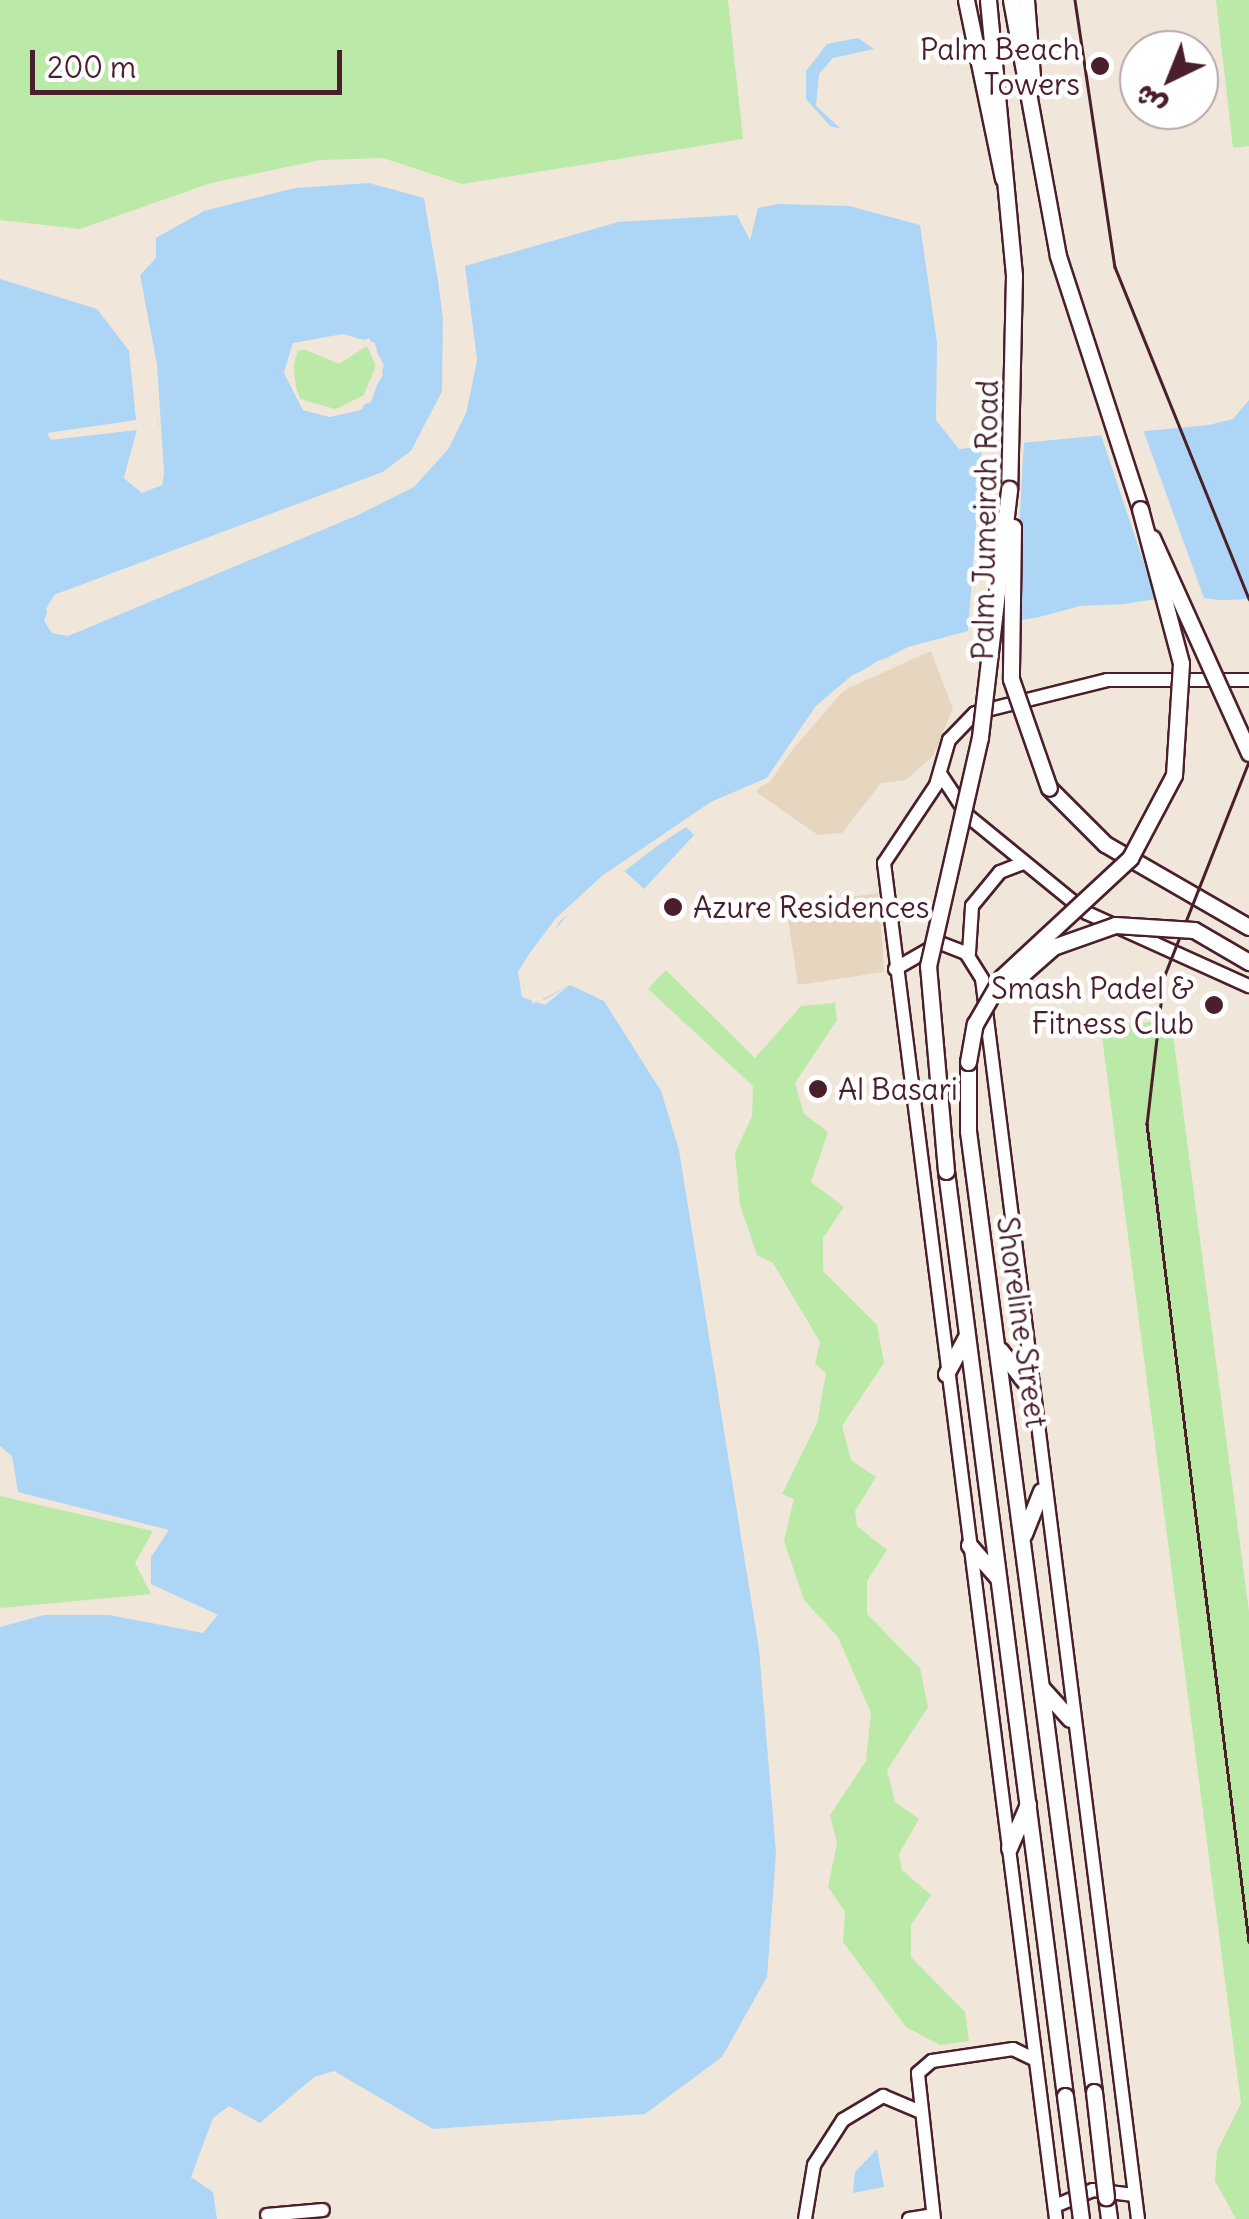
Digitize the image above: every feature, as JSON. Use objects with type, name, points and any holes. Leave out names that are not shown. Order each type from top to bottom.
[{"type":"main road","points":[[966,0],[1010,201]]},
{"type":"main road","name":"Palm Jumeirah Road","points":[[988,0],[1010,201],[1011,679],[1049,788],[1105,844],[1249,926]]},
{"type":"main road","points":[[1011,0],[1058,256],[1140,509],[1249,753]]},
{"type":"main road","points":[[1026,0],[1032,103]]},
{"type":"main road","name":"Shoreline Street","points":[[1009,489],[980,737],[928,966],[966,1338],[1080,2219]]},
{"type":"main road","name":"Shoreline Street","points":[[1109,2219],[974,1176],[968,1062],[975,1024],[1002,976],[1118,872],[1174,775],[1181,663],[1140,509]]},
{"type":"main road","points":[[968,1062],[1015,978],[1083,932],[1179,926],[1249,962]]},
{"type":"main road","points":[[946,1374],[966,1338]]},
{"type":"main road","points":[[998,1346],[1026,1383]]},
{"type":"main road","points":[[1023,1538],[1040,1491]]},
{"type":"main road","points":[[969,1544],[998,1578]]},
{"type":"main road","points":[[1041,1687],[1070,1719]]},
{"type":"main road","points":[[1009,1848],[1028,1804]]},
{"type":"street","points":[[1134,2195],[1093,2190],[1056,2212],[946,1374],[895,970],[885,858],[940,775],[956,729],[1005,702],[1130,677],[1249,680]]},
{"type":"street","points":[[940,775],[968,816],[1104,924],[1249,986]]},
{"type":"street","points":[[1024,863],[1000,872],[968,913],[972,960],[983,985],[1026,1383],[1135,2218]]},
{"type":"street","points":[[895,970],[940,944],[972,960]]},
{"type":"street","points":[[909,2219],[934,2217],[916,2078],[932,2061],[1013,2049],[1036,2060]]},
{"type":"street","points":[[805,2219],[814,2165],[843,2120],[883,2096],[918,2112]]},
{"type":"street","points":[[267,2216],[304,2215],[322,2210]]},
{"type":"shaded area","points":[[931,651],[953,709],[933,756],[906,780],[881,783],[842,833],[818,835],[756,792],[844,690]]},
{"type":"shaded area","points":[[879,893],[884,972],[798,985],[786,906]]},
{"type":"green space","points":[[0,0],[728,0],[743,139],[462,184],[383,158],[320,160],[211,183],[80,229],[0,220]]},
{"type":"green space","points":[[1216,0],[1249,0],[1249,146],[1233,148]]},
{"type":"green space","points":[[367,346],[376,366],[361,401],[335,409],[300,399],[291,373],[299,347],[339,364]]},
{"type":"green space","points":[[666,970],[755,1058],[801,1006],[835,1003],[837,1020],[795,1083],[804,1114],[828,1132],[811,1182],[844,1207],[823,1238],[823,1271],[877,1325],[884,1363],[842,1426],[851,1460],[876,1477],[855,1511],[857,1526],[887,1550],[867,1581],[867,1614],[920,1668],[928,1707],[887,1770],[895,1802],[919,1819],[899,1854],[902,1870],[931,1895],[911,1925],[911,1957],[965,2012],[969,2041],[940,2045],[906,2027],[843,1942],[845,1912],[828,1887],[837,1843],[830,1815],[866,1761],[871,1713],[838,1637],[804,1600],[784,1541],[794,1499],[782,1494],[817,1423],[826,1373],[815,1364],[820,1342],[773,1263],[757,1255],[740,1205],[735,1153],[752,1116],[753,1086],[648,989]]},
{"type":"green space","points":[[1171,1019],[1249,1612],[1249,2219],[1236,2219],[1215,2181],[1217,2151],[1241,2103],[1101,1029]]},
{"type":"green space","points":[[0,1496],[153,1531],[135,1563],[151,1594],[0,1608]]},
{"type":"water","points":[[858,38],[874,49],[833,58],[819,74],[816,106],[841,129],[830,126],[806,99],[806,71],[827,44]]},
{"type":"water","points":[[369,183],[424,198],[443,310],[442,392],[411,451],[383,472],[54,595],[46,609],[52,632],[80,631],[414,487],[466,413],[477,360],[465,266],[618,222],[737,215],[750,240],[758,208],[779,204],[849,206],[920,225],[937,342],[936,420],[959,449],[1209,425],[1233,419],[1249,400],[1249,599],[1080,606],[877,661],[816,706],[767,778],[711,802],[602,876],[518,972],[533,1004],[570,985],[604,1001],[661,1091],[679,1150],[759,1649],[776,1853],[767,1977],[722,2057],[645,2114],[433,2129],[334,2071],[314,2077],[260,2123],[229,2106],[213,2118],[191,2177],[213,2192],[217,2219],[0,2219],[0,1627],[44,1615],[109,1615],[203,1633],[218,1615],[151,1584],[151,1557],[169,1530],[18,1492],[12,1456],[0,1446],[0,279],[97,309],[130,352],[137,420],[48,437],[137,430],[124,478],[141,492],[162,485],[164,472],[140,275],[156,258],[156,238],[204,211],[295,188]],"holes":[[[343,334],[375,343],[383,375],[361,410],[330,417],[303,410],[284,373],[293,343]]]},
{"type":"water","points":[[686,827],[694,835],[644,889],[622,869]]},
{"type":"water","points":[[877,2149],[884,2187],[853,2193],[855,2172]]},
{"type":"pier","points":[[427,195],[452,350],[447,394],[415,454],[385,477],[57,599],[49,620],[68,631],[411,483],[462,411],[472,360],[464,261],[477,360],[466,413],[449,448],[414,487],[358,515],[68,636],[52,633],[44,621],[54,595],[383,472],[411,451],[442,392],[447,350]]},
{"type":"pier","points":[[151,246],[156,258],[140,275],[157,364],[164,472],[162,485],[142,493],[124,478],[137,430],[51,440],[47,433],[136,420],[128,341],[142,420],[128,426],[142,430],[129,476],[143,487],[157,482],[159,427],[135,275]]},
{"type":"pier","points":[[369,338],[384,365],[371,402],[330,417],[303,410],[284,373],[293,343],[318,347],[292,352],[297,397],[330,412],[372,391],[377,354],[360,342]]},
{"type":"pier","points":[[1142,427],[1204,598],[1249,604],[1081,611],[879,665],[820,709],[770,782],[688,822],[560,921],[523,985],[544,1000],[570,985],[545,1005],[522,997],[518,972],[529,954],[556,918],[602,876],[711,802],[767,778],[816,706],[851,676],[908,647],[968,631],[982,446],[1024,441],[1014,621],[1156,599],[1100,432]]},
{"type":"railway","points":[[1075,0],[1115,267],[1249,599]]},
{"type":"railway","points":[[1249,762],[1164,978],[1147,1124],[1249,1942]]},
{"type":"place","name":"Palm Beach Towers","points":[[1100,66]]},
{"type":"place","name":"Azure Residences","points":[[673,907]]},
{"type":"place","name":"Smash Padel & Fitness Club","points":[[1214,1005]]},
{"type":"place","name":"Al Basari","points":[[818,1089]]}]
